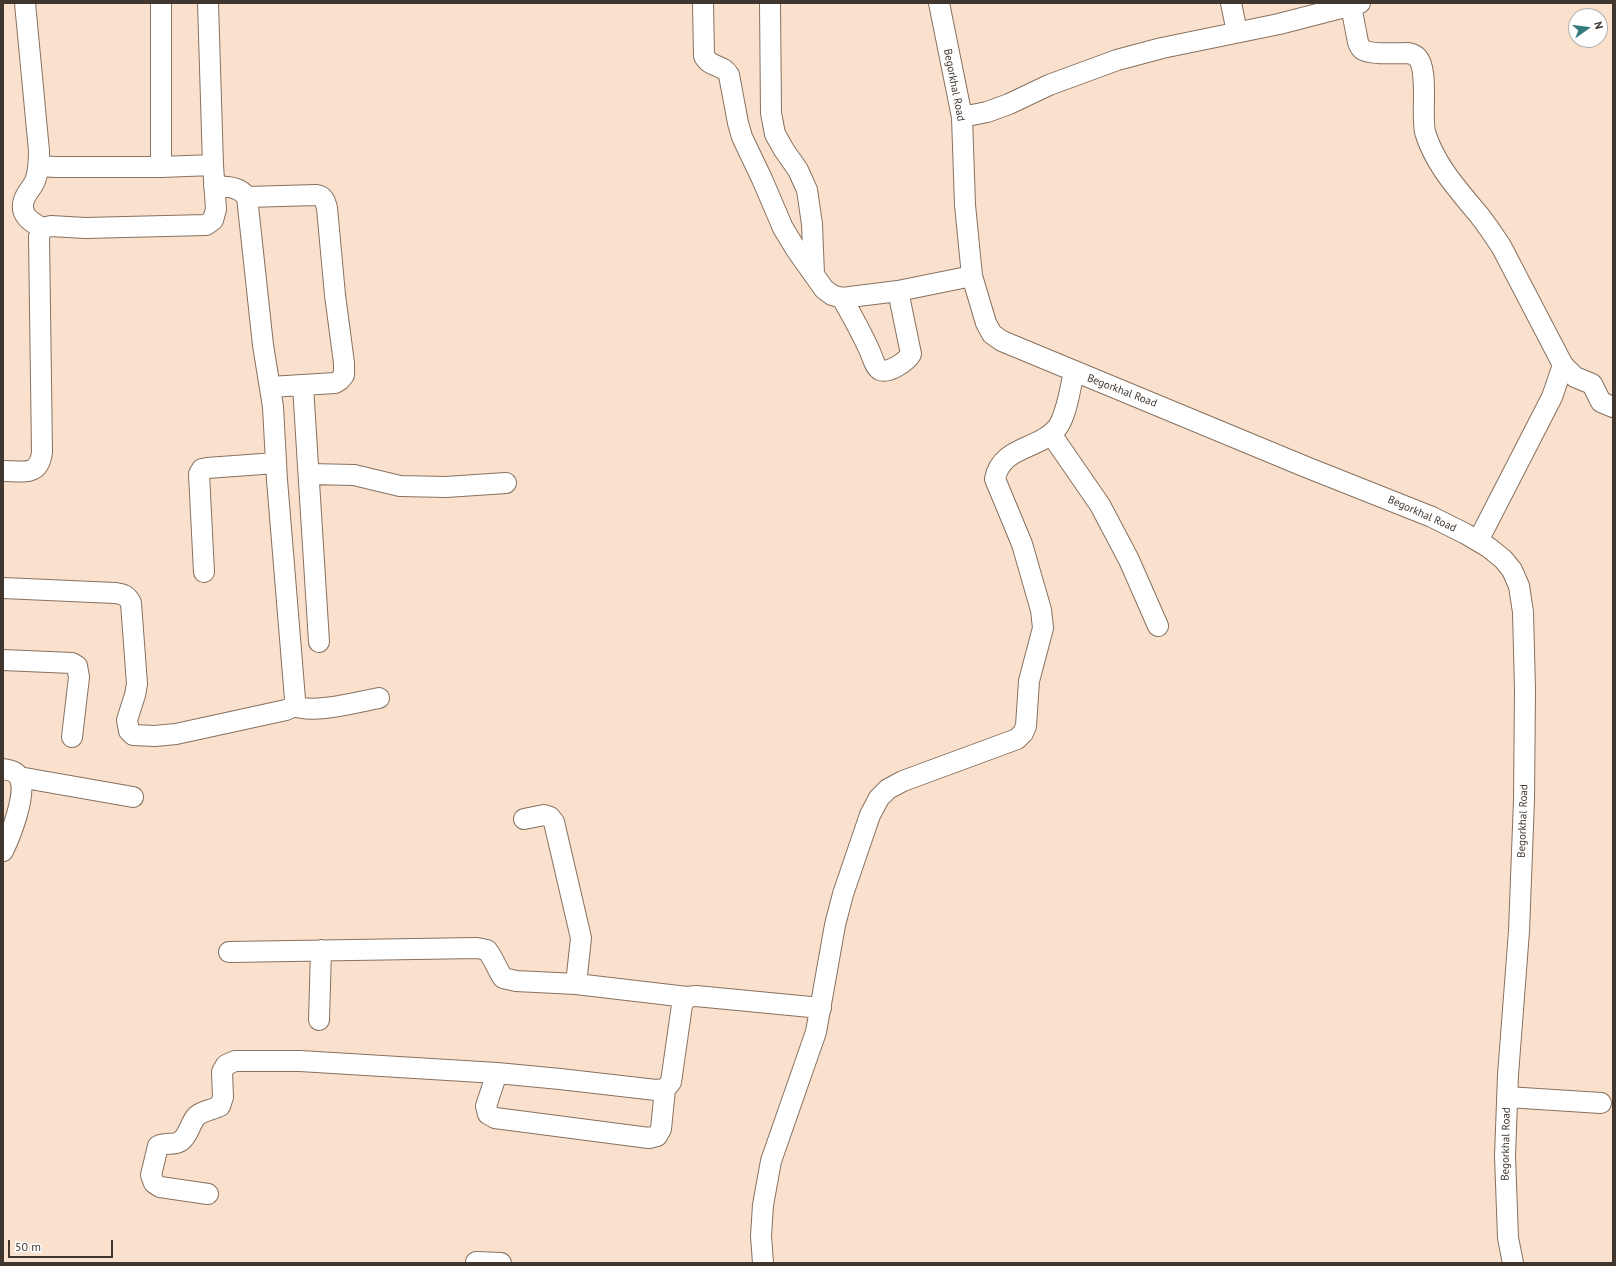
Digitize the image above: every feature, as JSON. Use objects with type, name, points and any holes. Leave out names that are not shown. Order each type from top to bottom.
[{"type":"street","points":[[25,3],[39,151],[39,166],[35,182],[24,200],[22,210],[28,219],[42,228],[51,226],[85,228],[206,225],[214,220],[216,209],[213,165],[208,3]]},
{"type":"street","points":[[161,3],[161,167]]},
{"type":"street","points":[[703,3],[704,56],[707,62],[726,70],[729,75],[742,137],[783,228],[796,250],[824,290],[832,295],[842,298],[898,291],[972,276]]},
{"type":"street","points":[[770,3],[771,113],[775,134],[798,170],[807,190],[812,224],[814,275]]},
{"type":"street","name":"Begorkhal Road","points":[[939,3],[962,116],[965,205],[972,276],[986,323],[992,334],[1002,341],[1074,372],[1432,517],[1478,541],[1503,559],[1512,570],[1519,586],[1523,612],[1525,690],[1524,800],[1519,931],[1507,1097],[1505,1156],[1506,1215],[1508,1238],[1513,1263]]},
{"type":"street","points":[[1231,3],[1237,32]]},
{"type":"street","points":[[962,116],[987,112],[1009,104],[1049,85],[1117,60],[1162,48],[1279,24],[1356,4],[1358,42],[1364,50],[1370,52],[1408,53],[1418,58],[1423,77],[1423,118],[1429,145],[1455,188],[1479,215],[1501,246],[1563,365],[1575,377],[1592,384],[1601,402],[1613,407]]},
{"type":"street","points":[[39,166],[161,167],[213,165]]},
{"type":"street","points":[[214,186],[237,188],[242,190],[247,196],[262,345],[273,407],[276,463],[295,699],[294,706]]},
{"type":"street","points":[[247,196],[316,195],[321,196],[325,200],[344,374],[340,380],[335,383],[270,387]]},
{"type":"street","points":[[3,471],[33,470],[40,463],[42,452],[38,251],[39,237],[42,228]]},
{"type":"street","points":[[842,298],[867,343],[876,365],[881,370],[888,371],[907,360],[912,354],[898,291]]},
{"type":"street","points":[[1478,541],[1552,397],[1563,365]]},
{"type":"street","points":[[763,1263],[761,1236],[763,1205],[771,1161],[816,1032],[835,925],[843,894],[870,815],[879,798],[888,789],[903,781],[1017,739],[1023,733],[1026,726],[1029,681],[1043,628],[1042,610],[1022,544],[995,479],[997,470],[1006,458],[1051,434],[1057,427],[1062,418],[1074,372]]},
{"type":"street","points":[[303,386],[319,642]]},
{"type":"street","points":[[1051,434],[1100,505],[1132,566],[1158,626]]},
{"type":"street","points":[[204,572],[199,474],[202,469],[276,463]]},
{"type":"street","points":[[309,474],[354,474],[400,486],[446,486],[506,483]]},
{"type":"street","points":[[3,588],[115,593],[125,595],[128,598],[131,603],[137,684],[127,720],[129,731],[133,734],[155,736],[176,734],[286,710],[294,706],[302,709],[320,708],[379,698]]},
{"type":"street","points":[[3,660],[72,663],[77,666],[79,676],[72,737]]},
{"type":"street","points":[[11,773],[133,797]]},
{"type":"street","points":[[3,851],[11,833],[22,794],[11,773]]},
{"type":"street","points":[[524,819],[544,814],[550,816],[554,822],[581,938],[576,984]]},
{"type":"street","points":[[229,952],[477,948],[487,950],[494,958],[497,969],[503,978],[516,981],[576,984],[687,997],[696,996],[821,1008]]},
{"type":"street","points":[[319,1020],[321,950]]},
{"type":"street","points":[[497,1074],[486,1106],[488,1114],[495,1118],[649,1138],[657,1136],[662,1129],[665,1089],[671,1082],[682,1005],[687,997]]},
{"type":"street","points":[[208,1194],[160,1187],[154,1183],[151,1175],[158,1146],[164,1143],[176,1143],[182,1140],[196,1117],[202,1112],[212,1110],[220,1106],[223,1097],[222,1072],[226,1065],[235,1061],[300,1061],[560,1078],[656,1090],[665,1089]]},
{"type":"street","points":[[1507,1097],[1601,1103]]},
{"type":"street","points":[[476,1262],[501,1263]]}]
